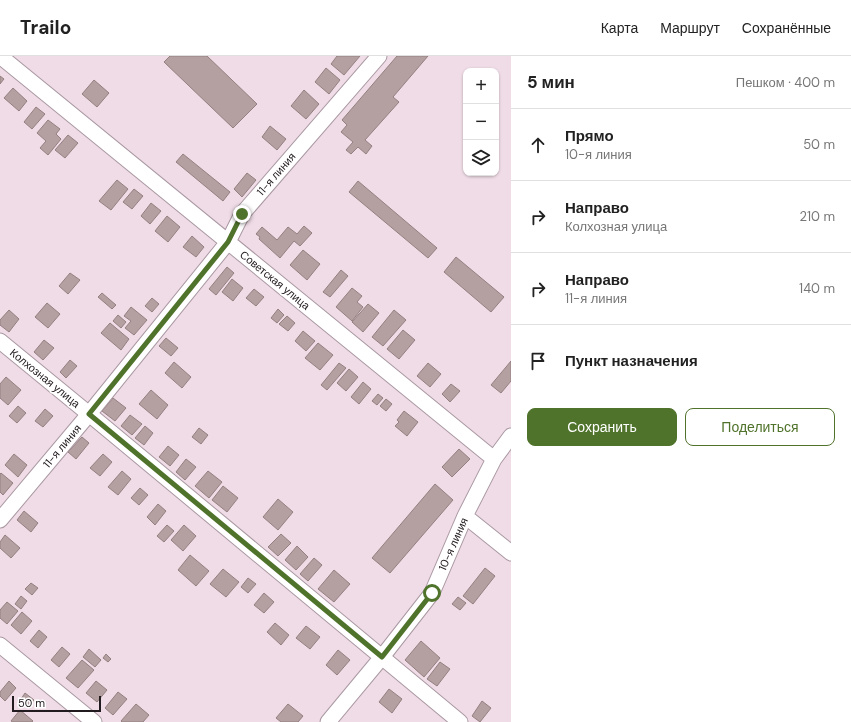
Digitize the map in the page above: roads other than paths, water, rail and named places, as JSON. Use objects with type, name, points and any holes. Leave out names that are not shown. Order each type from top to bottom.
[{"type":"street","name":"Советская улица","points":[[0,56],[494,458]]},
{"type":"street","name":"11-я линия","points":[[0,520],[89,414],[228,242],[242,214],[379,56]]},
{"type":"street","name":"Колхозная улица","points":[[0,341],[460,722]]},
{"type":"street","name":"10-я линия","points":[[328,722],[382,657],[432,593],[465,516],[494,458],[511,436]]},
{"type":"street","points":[[465,516],[511,553]]},
{"type":"street","points":[[0,645],[94,722]]}]
